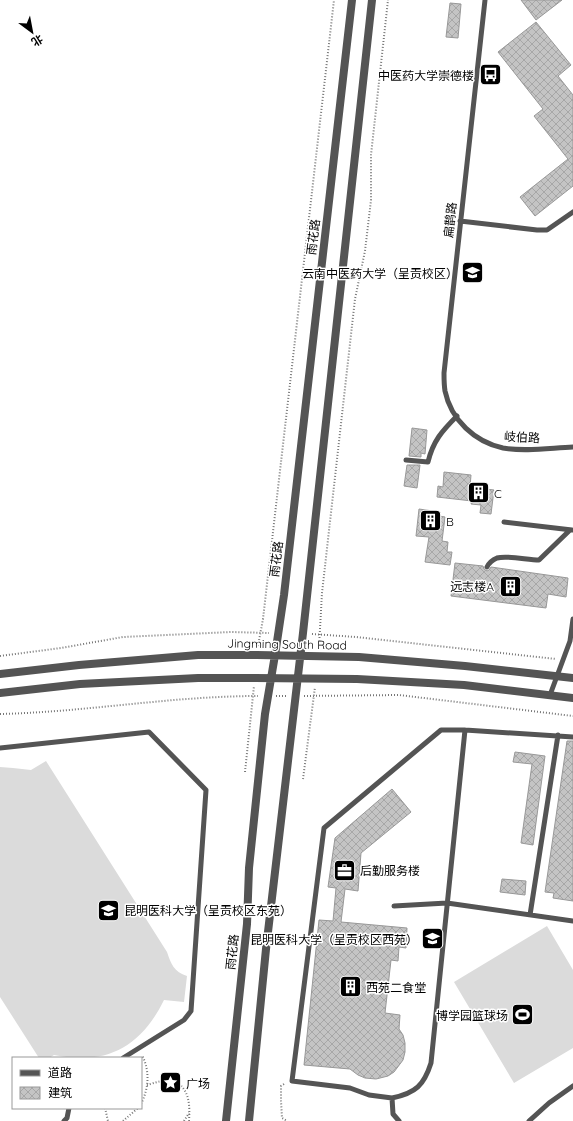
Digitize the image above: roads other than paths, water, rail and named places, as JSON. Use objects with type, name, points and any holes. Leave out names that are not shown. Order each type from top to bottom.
[{"type":"street","name":"雨花路","points":[[226,1121],[247,924],[249,868],[268,696],[284,595],[352,0]]},
{"type":"street","points":[[249,1121],[266,949],[296,696],[372,0]]},
{"type":"street","name":"Jingming South Road","points":[[0,674],[79,665],[198,655],[257,655],[367,658],[465,666],[573,678]]},
{"type":"street","points":[[0,693],[80,684],[198,678],[271,678],[357,679],[464,685],[573,698]]},
{"type":"lane","name":"扁鹊路","points":[[472,434],[452,410],[446,392],[444,373],[485,0]]},
{"type":"lane","points":[[460,221],[547,230],[573,212]]},
{"type":"lane","points":[[406,460],[428,462],[431,448],[441,433],[457,416]]},
{"type":"lane","name":"岐伯路","points":[[472,434],[488,444],[504,448],[521,449],[573,447]]},
{"type":"lane","points":[[504,522],[571,530]]},
{"type":"lane","points":[[487,567],[490,562],[496,558],[539,560],[571,530]]},
{"type":"lane","points":[[550,695],[570,641],[573,620]]},
{"type":"lane","points":[[465,730],[431,1063],[425,1079],[411,1092],[392,1098],[369,1095],[350,1088],[292,1081],[324,828],[441,730],[465,730],[573,737]]},
{"type":"lane","points":[[0,748],[149,732],[206,790],[191,1011],[184,1020],[125,1057]]},
{"type":"lane","points":[[530,915],[558,735]]},
{"type":"lane","points":[[394,906],[448,903],[573,921]]},
{"type":"lane","points":[[529,1121],[549,1102],[573,1086]]},
{"type":"lane","points":[[392,1098],[393,1114],[399,1121]]},
{"type":"lane","points":[[64,1121],[67,1118],[69,1109]]},
{"type":"place","name":"中医药大学崇德楼","points":[[490,75]]},
{"type":"place","name":"云南中医药大学（呈贡校区）","points":[[473,273]]},
{"type":"place","name":"C","points":[[479,493]]},
{"type":"place","name":"B","points":[[431,521]]},
{"type":"place","name":"远志楼A","points":[[510,586]]},
{"type":"place","name":"后勤服务楼","points":[[345,870]]},
{"type":"place","name":"昆明医科大学（呈贡校区东苑）","points":[[108,910]]},
{"type":"place","name":"昆明医科大学（呈贡校区西苑）","points":[[433,939]]},
{"type":"place","name":"西苑二食堂","points":[[350,987]]},
{"type":"place","name":"博学园篮球场","points":[[523,1015]]},
{"type":"place","name":"广场","points":[[171,1083]]}]
